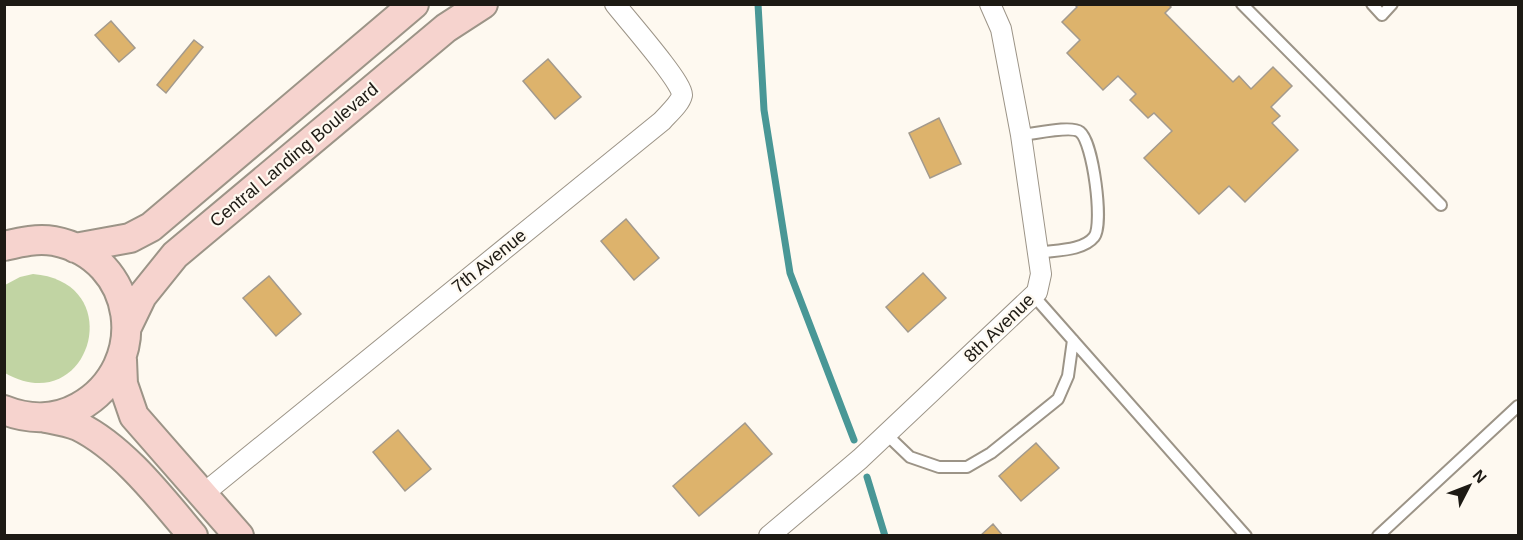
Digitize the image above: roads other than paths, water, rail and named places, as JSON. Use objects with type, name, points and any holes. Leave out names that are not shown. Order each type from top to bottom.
[{"type":"street","name":"Central Landing Boulevard","points":[[75,248],[130,238],[151,227],[414,4]]},
{"type":"street","name":"Central Landing Boulevard","points":[[127,327],[142,296],[175,255],[446,28],[483,4]]},
{"type":"street","name":"7th Avenue","points":[[203,494],[662,121],[682,98],[682,91],[671,73],[615,4]]},
{"type":"street","name":"8th Avenue","points":[[769,536],[886,434],[1033,295],[1041,283],[1021,135],[1001,29],[990,4]]},
{"type":"street","points":[[13,239],[54,241],[75,248],[92,258],[112,280],[125,308],[127,327],[122,360],[123,384],[134,416],[239,536]]},
{"type":"street","points":[[4,410],[19,416],[46,417],[70,412],[93,400],[110,382],[122,360]]},
{"type":"street","points":[[46,417],[77,426],[105,445],[148,484],[192,536]]},
{"type":"lane","points":[[1242,4],[1441,206]]},
{"type":"lane","points":[[1372,4],[1382,15],[1392,4]]},
{"type":"lane","points":[[1021,135],[1069,129],[1079,130],[1086,139],[1091,153],[1100,228],[1093,238],[1081,246],[1038,253]]},
{"type":"lane","points":[[1033,295],[1246,536]]},
{"type":"lane","points":[[886,434],[910,457],[939,467],[967,467],[991,453],[1058,399],[1068,376],[1073,340]]},
{"type":"lane","points":[[1378,536],[1518,406]]},
{"type":"waterway","points":[[758,4],[764,110],[790,273],[854,440]]},
{"type":"waterway","points":[[867,477],[885,536]]}]
